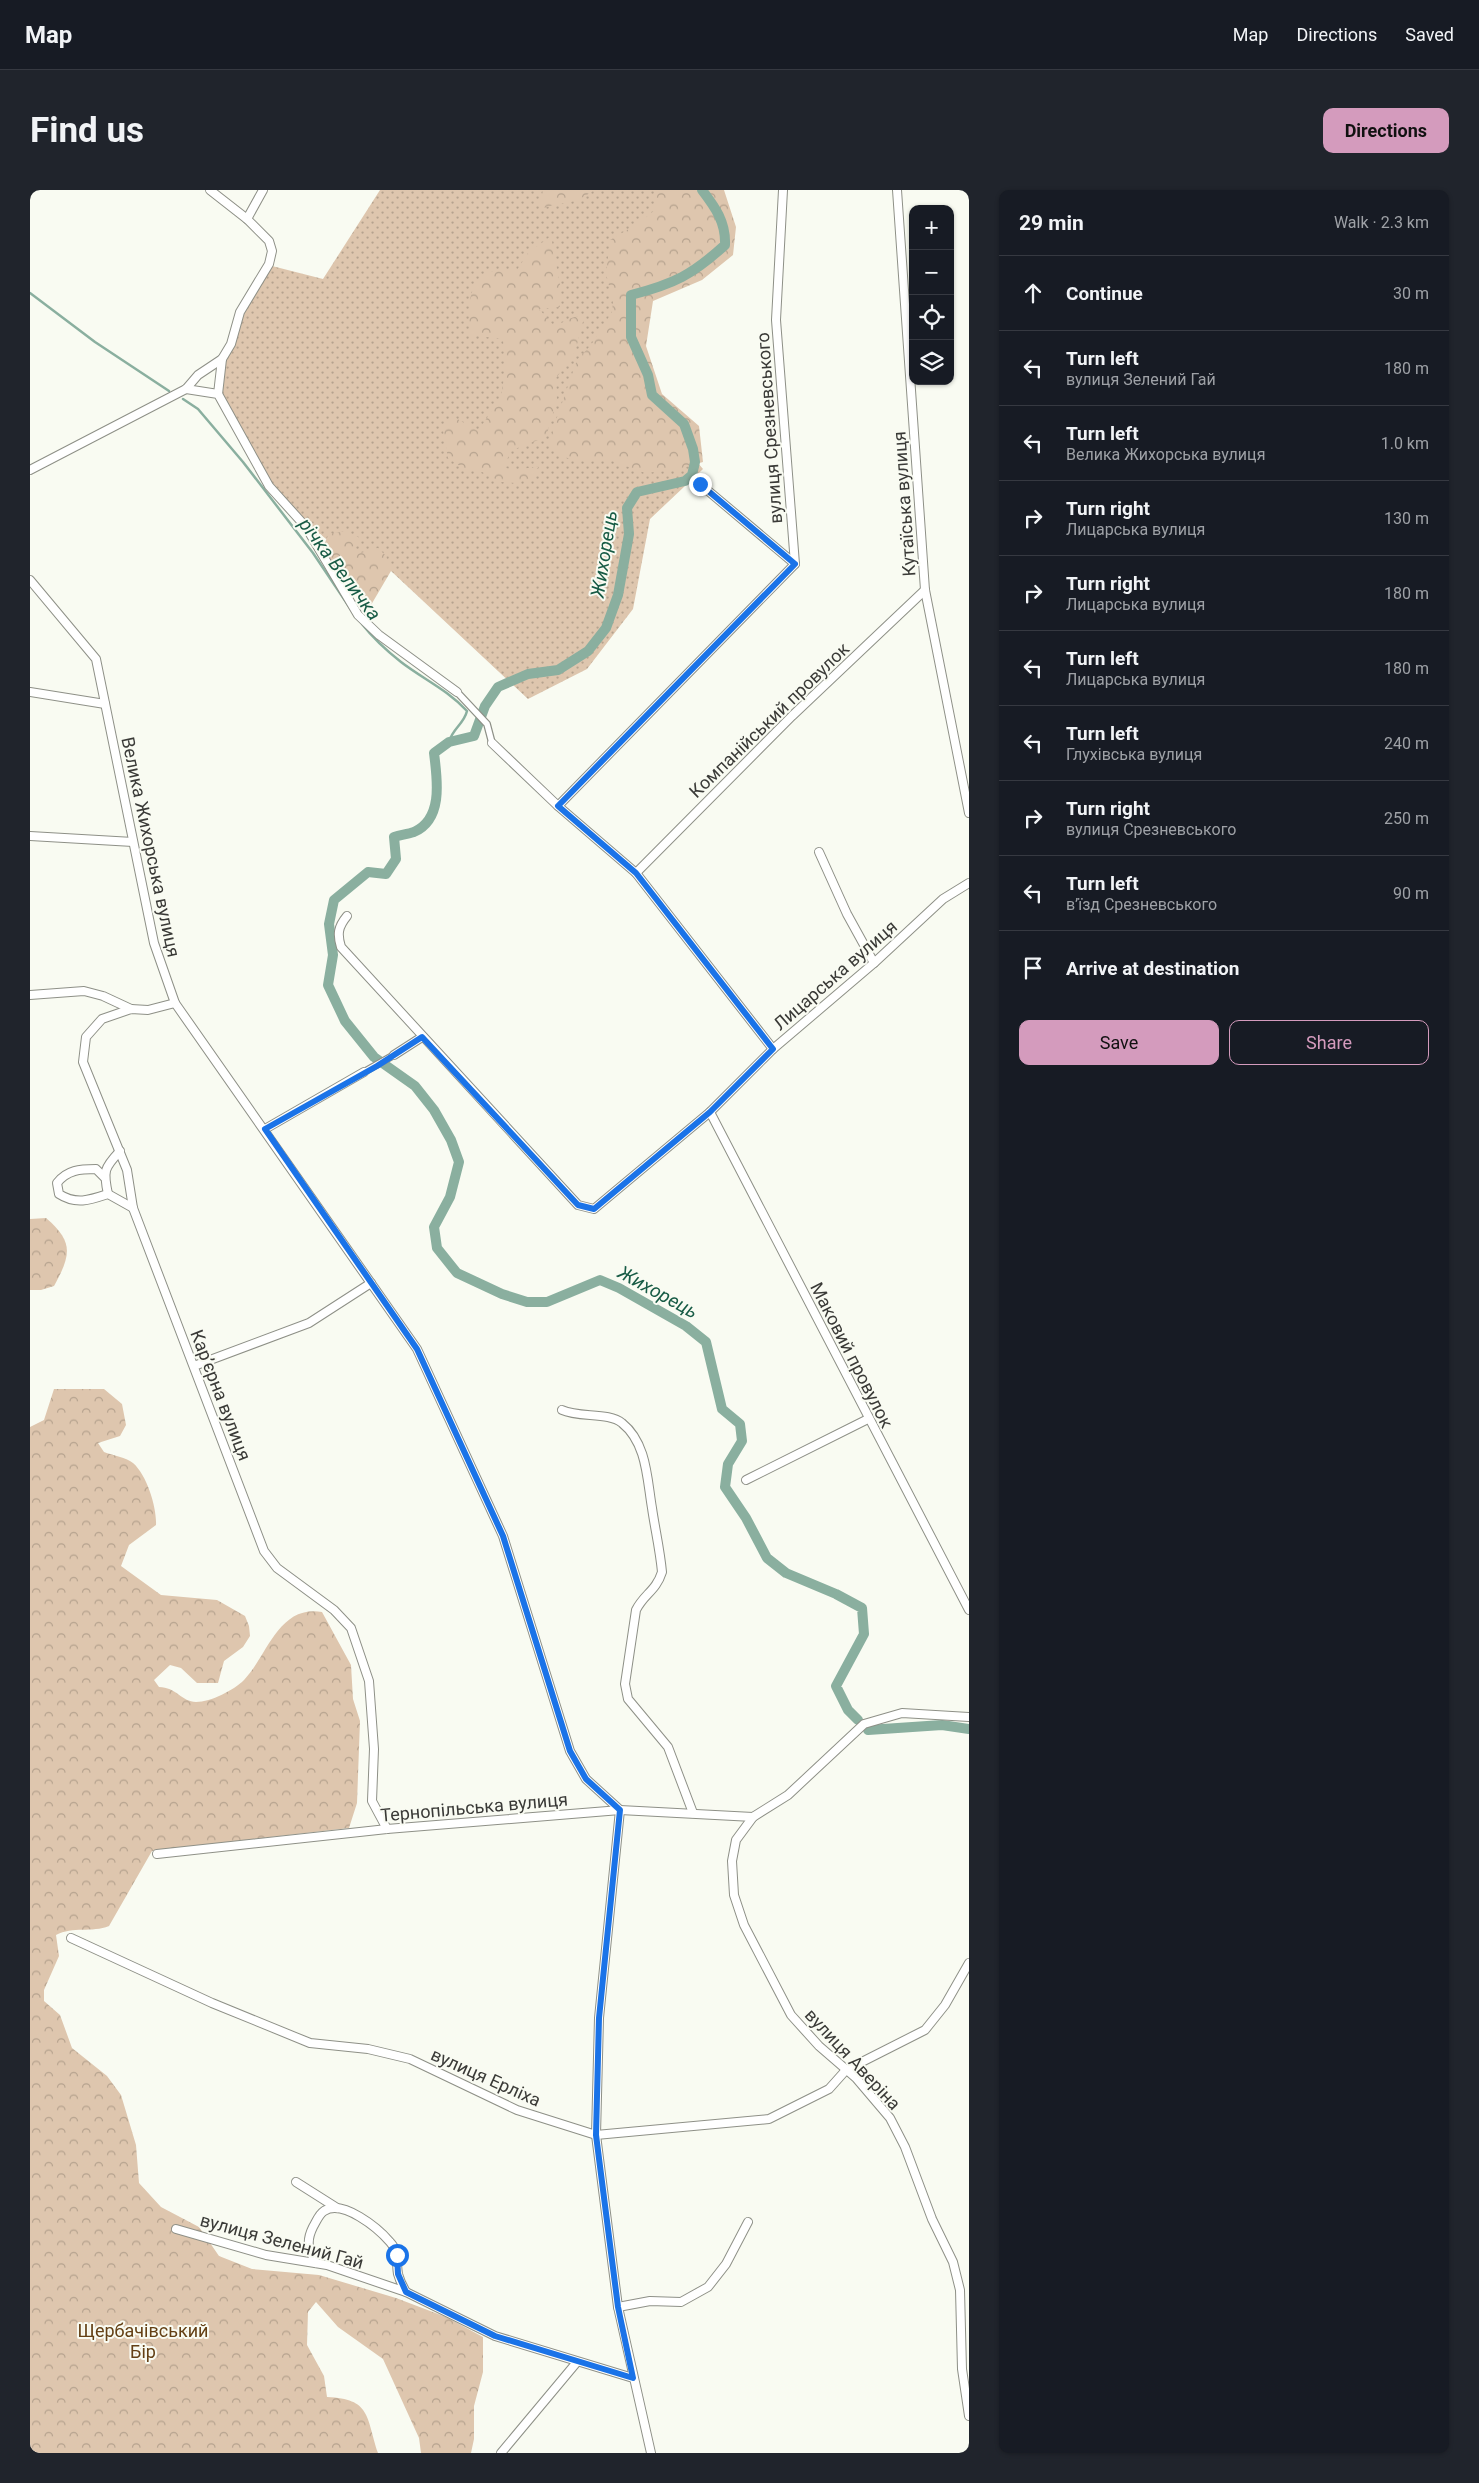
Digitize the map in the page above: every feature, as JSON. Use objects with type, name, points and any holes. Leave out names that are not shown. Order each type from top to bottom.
[{"type":"street","points":[[30,470],[186,390],[198,376],[222,359],[231,344],[240,312],[269,264],[272,251],[269,241],[247,219],[210,190]]},
{"type":"street","points":[[247,219],[262,190]]},
{"type":"street","name":"вулиця Срезневського","points":[[783,190],[776,320],[795,564]]},
{"type":"street","name":"Кутаїська вулиця","points":[[897,190],[925,590],[969,813]]},
{"type":"street","points":[[222,359],[218,394],[269,486],[306,527],[358,615],[378,635],[457,692],[487,724],[492,743],[558,806],[636,873],[773,1049]]},
{"type":"street","points":[[186,390],[218,394]]},
{"type":"street","points":[[558,806],[795,564],[700,484]]},
{"type":"street","name":"Велика Жихорська вулиця","points":[[30,580],[96,658],[154,943],[175,1003],[265,1129],[417,1349],[503,1536],[570,1751],[586,1779],[620,1810]]},
{"type":"street","name":"Компанійський провулок","points":[[636,873],[792,716],[925,590]]},
{"type":"street","points":[[30,692],[105,704]]},
{"type":"street","points":[[30,836],[134,842]]},
{"type":"street","points":[[819,852],[847,914],[874,963]]},
{"type":"street","name":"Лицарська вулиця","points":[[347,916],[341,923],[338,935],[341,947],[578,1205],[594,1209],[710,1112],[773,1049],[874,963],[943,899],[969,883]]},
{"type":"street","points":[[30,995],[84,991],[103,996],[131,1009]]},
{"type":"street","name":"Кар’єрна вулиця","points":[[175,1003],[148,1010],[131,1009],[102,1018],[86,1037],[84,1062],[127,1170],[133,1208],[264,1551],[277,1568],[334,1610],[351,1628],[369,1681],[374,1749],[372,1801],[387,1829]]},
{"type":"street","points":[[265,1129],[377,1066],[422,1037]]},
{"type":"street","name":"Маковий провулок","points":[[710,1112],[969,1610]]},
{"type":"street","points":[[108,1194],[104,1176],[106,1166],[120,1151]]},
{"type":"street","points":[[104,1176],[96,1169],[78,1169],[64,1175],[57,1183],[59,1194],[67,1199],[81,1202],[108,1194],[133,1208]]},
{"type":"street","points":[[194,1366],[309,1323],[371,1283]]},
{"type":"street","points":[[562,1410],[571,1414],[608,1418],[621,1422],[639,1446],[647,1470],[662,1572],[658,1584],[641,1599],[636,1610],[625,1684],[628,1699],[668,1747],[693,1812]]},
{"type":"street","points":[[746,1480],[868,1419]]},
{"type":"street","points":[[753,1817],[788,1795],[864,1724],[902,1713],[969,1717]]},
{"type":"street","points":[[620,1810],[599,2018],[596,2135],[618,2307],[651,2453]]},
{"type":"street","name":"Тернопільська вулиця","points":[[157,1854],[387,1829],[620,1810],[693,1812],[753,1817]]},
{"type":"street","name":"вулиця Аверіна","points":[[753,1817],[736,1840],[732,1861],[734,1895],[744,1925],[790,2014],[818,2046],[846,2070],[890,2118],[905,2147],[932,2219],[953,2262],[960,2290],[962,2369],[969,2416]]},
{"type":"street","name":"вулиця Ерліха","points":[[71,1938],[212,2003],[310,2043],[368,2049],[410,2060],[517,2110],[596,2135],[769,2119],[829,2089],[846,2070],[925,2030],[945,2005],[969,1963]]},
{"type":"street","points":[[296,2182],[336,2208],[356,2214],[392,2243],[397,2255],[398,2274],[406,2292]]},
{"type":"street","points":[[316,2263],[309,2250],[308,2237],[324,2211],[336,2208]]},
{"type":"street","points":[[618,2307],[650,2301],[681,2302],[708,2286],[726,2264],[748,2222]]},
{"type":"street","name":"вулиця Зелений Гай","points":[[176,2229],[266,2255],[327,2264],[406,2292],[495,2336],[633,2378]]},
{"type":"street","points":[[501,2453],[577,2362]]},
{"type":"green space","points":[[380,190],[665,190],[611,360],[703,469],[650,519],[633,609],[587,669],[528,699],[391,571],[342,552],[304,521],[269,486],[221,399],[222,359],[235,329],[272,266],[323,279]]},
{"type":"green space","points":[[543,190],[594,190],[579,199],[539,210]]},
{"type":"green space","points":[[654,190],[724,190],[736,227],[733,255],[702,280],[653,301],[646,346],[662,394],[699,426],[703,462],[675,470],[645,473],[607,459],[587,462],[558,456],[548,443],[577,360],[591,345],[612,312],[613,301],[606,274],[610,240],[639,223],[656,209]]},
{"type":"green space","points":[[551,236],[560,285],[560,307],[539,309],[555,327],[568,319],[585,314],[575,352],[556,378],[557,400],[546,437],[510,451],[505,467],[512,471],[539,466],[531,478],[516,483],[501,482],[482,472],[466,470],[448,458],[443,430],[454,417],[478,431],[501,397],[505,371],[503,339],[470,335],[469,306],[473,289],[477,282],[493,271],[517,270],[528,253]]},
{"type":"green space","points":[[345,531],[360,538],[355,549],[357,554],[378,548],[386,556],[391,571],[371,605],[361,607],[350,581],[340,579],[322,548],[329,534]]},
{"type":"green space","points":[[46,1218],[61,1234],[65,1242],[67,1249],[64,1266],[54,1286],[41,1290],[30,1290],[30,1219]]},
{"type":"green space","name":"Щербачівський Бір","points":[[54,1389],[104,1389],[122,1404],[126,1425],[120,1436],[98,1443],[104,1452],[133,1463],[143,1475],[155,1510],[156,1525],[129,1545],[121,1566],[161,1595],[217,1600],[245,1616],[249,1626],[250,1636],[243,1647],[224,1661],[218,1683],[197,1683],[181,1668],[170,1665],[154,1680],[159,1687],[170,1689],[187,1700],[196,1702],[222,1695],[244,1680],[284,1624],[295,1616],[307,1612],[322,1612],[351,1665],[353,1699],[360,1721],[357,1803],[349,1828],[152,1851],[109,1926],[62,1932],[56,1935],[59,1956],[44,1990],[44,2001],[60,2015],[72,2048],[107,2076],[121,2095],[136,2145],[139,2183],[161,2207],[199,2227],[219,2256],[252,2269],[319,2275],[396,2298],[446,2317],[483,2337],[483,2372],[474,2406],[474,2439],[471,2453],[421,2453],[419,2438],[383,2359],[338,2327],[316,2302],[308,2312],[307,2345],[324,2376],[327,2397],[352,2401],[359,2406],[368,2420],[378,2453],[30,2453],[30,1427],[44,1420]]},
{"type":"waterway","name":"Жихорець","points":[[702,190],[722,222],[725,245],[702,264],[682,277],[659,287],[631,295],[631,337],[648,375],[652,395],[684,424],[693,449],[695,462],[692,475],[685,481],[637,492],[627,508],[629,534],[618,595],[606,628],[588,651],[558,670],[528,674],[498,687],[485,706],[474,736],[449,742],[434,753],[437,786],[434,808],[430,818],[424,826],[414,832],[394,837],[396,859],[386,874],[368,872],[334,900],[329,924],[333,955],[328,985],[345,1021],[374,1057],[415,1086],[434,1110],[451,1140],[459,1162],[450,1197],[434,1227],[437,1248],[457,1273],[502,1294],[527,1302],[547,1302],[600,1280],[619,1288],[686,1326],[706,1342],[722,1409],[740,1424],[742,1441],[728,1464],[725,1487],[746,1518],[767,1558],[786,1573],[836,1594],[862,1608],[864,1634],[836,1686],[848,1710],[858,1720]]},
{"type":"waterway","name":"річка Величка","points":[[30,293],[95,342],[169,391]]},
{"type":"waterway","name":"річка Величка","points":[[183,399],[198,409],[243,462],[313,553],[350,608]]},
{"type":"waterway","name":"річка Величка","points":[[362,624],[396,658],[444,691],[467,711],[449,742]]},
{"type":"waterway","name":"Жихорець","points":[[868,1730],[942,1725],[969,1729]]},
{"type":"route","points":[[397,2255],[398,2274],[406,2292],[495,2336],[633,2378],[618,2307],[596,2135],[599,2018],[620,1810],[586,1779],[570,1751],[503,1536],[417,1349],[265,1129],[377,1066],[422,1037],[578,1205],[594,1209],[710,1112],[773,1049],[636,873],[558,806],[795,564],[700,484]]}]
